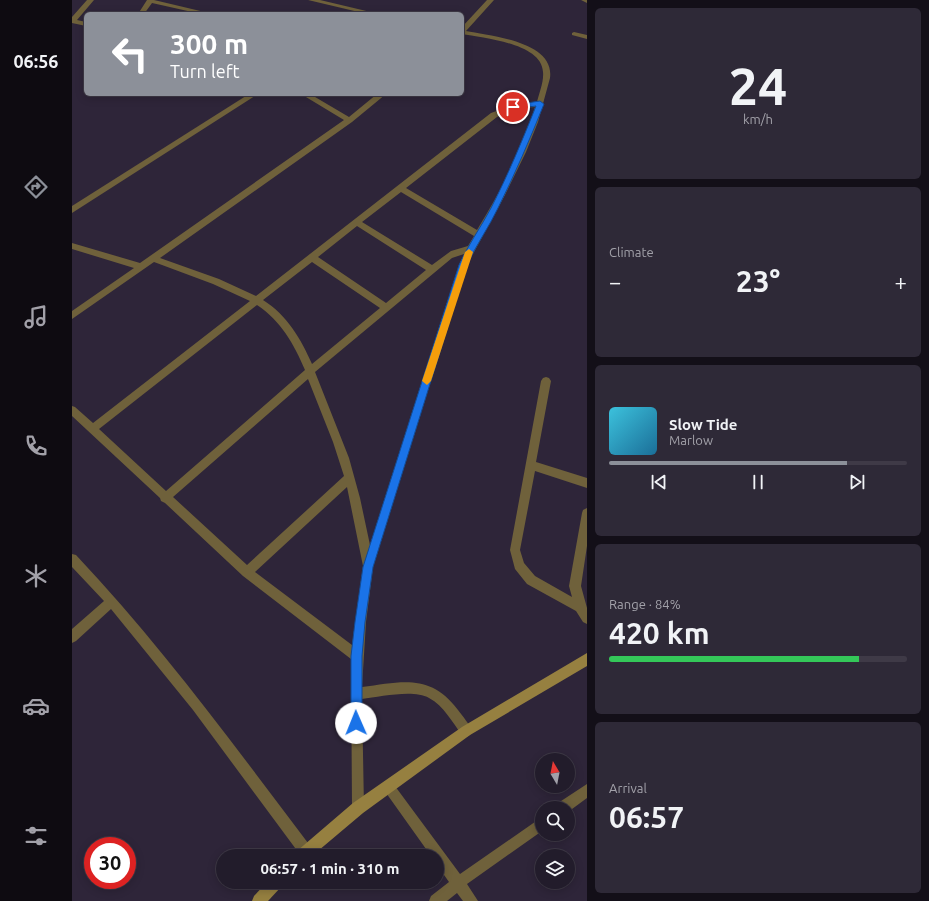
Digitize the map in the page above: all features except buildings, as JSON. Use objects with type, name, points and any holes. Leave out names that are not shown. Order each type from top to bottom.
[{"type":"street","points":[[72,21],[91,0]]},
{"type":"street","points":[[142,12],[151,0],[202,12]]},
{"type":"street","points":[[311,0],[367,12]]},
{"type":"street","points":[[464,30],[491,0]]},
{"type":"street","points":[[72,21],[84,24]]},
{"type":"street","points":[[358,808],[356,694],[357,656],[368,567],[463,265],[470,249],[494,210],[518,159],[540,104],[547,73],[545,64],[530,49],[517,44],[464,32]]},
{"type":"street","points":[[574,34],[587,37]]},
{"type":"street","points":[[72,210],[251,96]]},
{"type":"street","points":[[307,96],[349,120]]},
{"type":"street","points":[[72,316],[349,120],[379,96]]},
{"type":"street","points":[[92,429],[494,115],[513,107],[540,104]]},
{"type":"street","points":[[400,188],[479,235]]},
{"type":"street","points":[[356,222],[433,270]]},
{"type":"street","points":[[72,246],[141,267]]},
{"type":"street","points":[[165,498],[386,308],[454,253],[470,249]]},
{"type":"street","points":[[311,258],[386,308]]},
{"type":"street","points":[[154,259],[232,289],[256,301],[272,312],[287,327],[299,346],[343,457],[368,567]]},
{"type":"street","points":[[546,381],[515,550],[519,565],[531,580],[580,607]]},
{"type":"street","points":[[72,410],[165,498],[247,572],[357,656]]},
{"type":"street","points":[[531,465],[587,483]]},
{"type":"street","points":[[247,572],[349,478]]},
{"type":"street","points":[[587,513],[575,586],[580,607],[587,618]]},
{"type":"street","points":[[72,559],[112,601],[197,706],[300,849]]},
{"type":"street","points":[[72,637],[112,601]]},
{"type":"street","points":[[310,849],[358,808],[466,731],[587,659]]},
{"type":"street","points":[[356,694],[413,688],[424,689],[442,700],[466,731]]},
{"type":"street","points":[[388,786],[471,901]]},
{"type":"street","points":[[572,801],[587,790]]},
{"type":"street","points":[[436,901],[458,883],[535,828]]},
{"type":"street","points":[[259,901],[270,889]]},
{"type":"slow traffic","points":[[427,381],[463,265],[469,252]]},
{"type":"route","points":[[356,723],[357,656],[368,567],[463,265],[470,249],[494,210],[518,159],[540,104],[513,107]]}]
